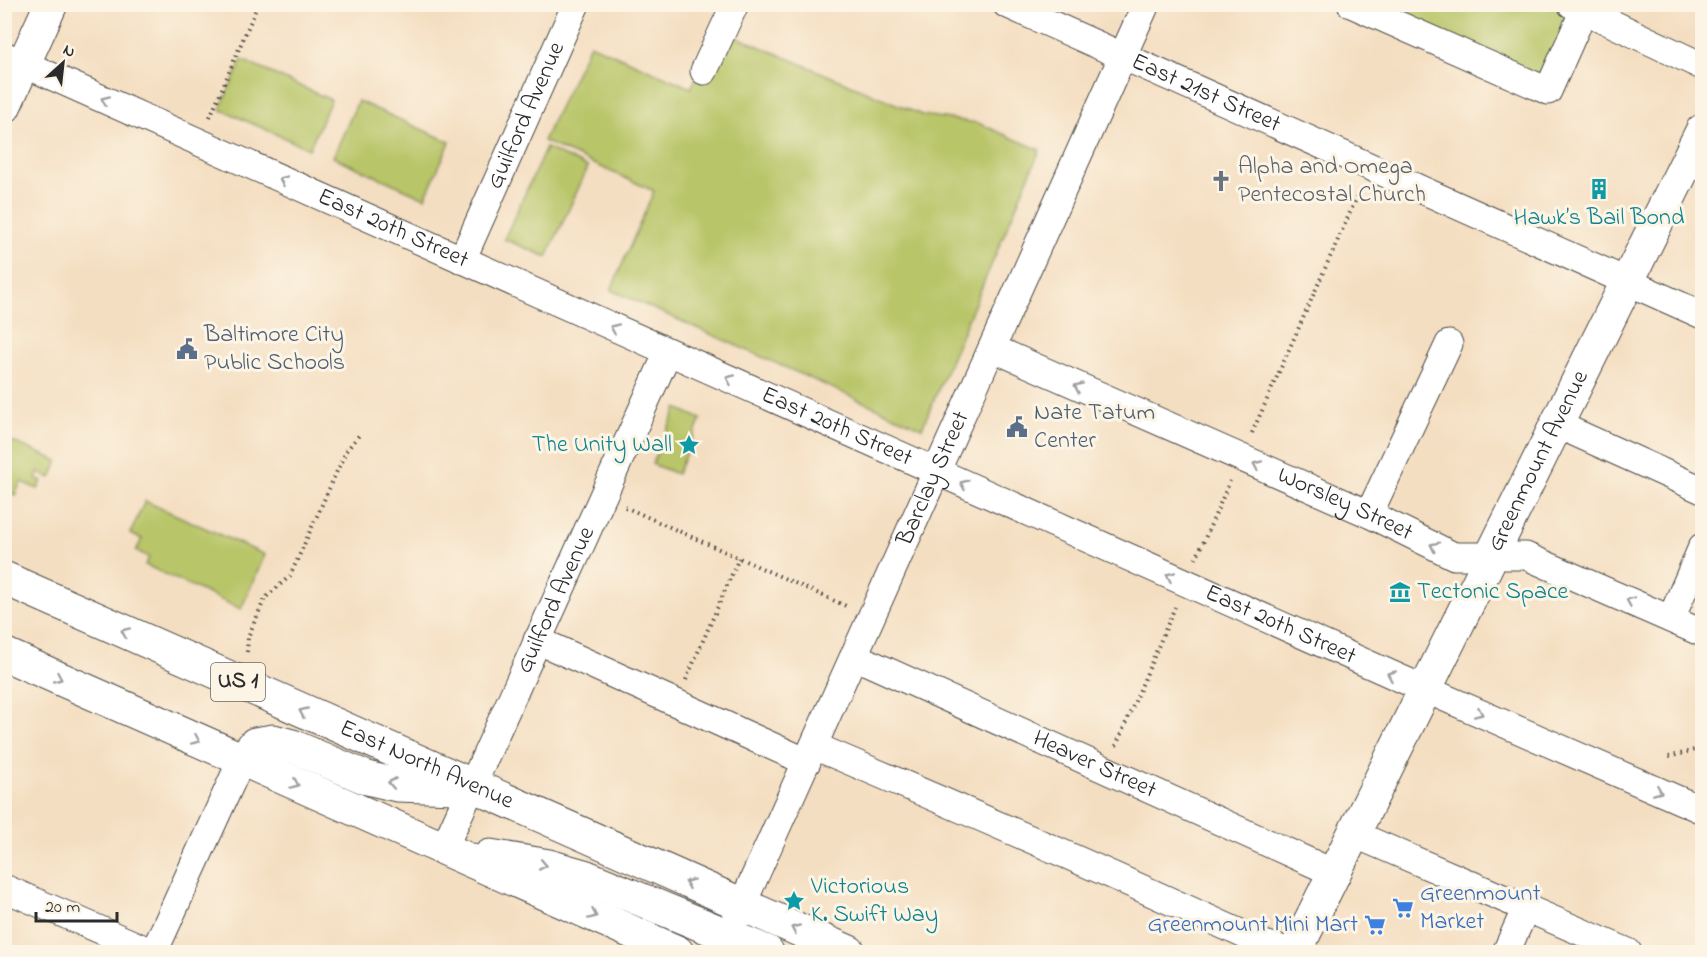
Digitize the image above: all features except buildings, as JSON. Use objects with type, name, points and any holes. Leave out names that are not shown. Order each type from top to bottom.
[{"type":"main road","points":[[4,107],[14,60],[51,4]]},
{"type":"main road","name":"Greenmount Avenue","points":[[1293,952],[1354,834],[1490,555],[1702,133]]},
{"type":"main road","name":"East North Avenue","points":[[4,578],[472,788],[849,952]]},
{"type":"main road","points":[[4,654],[241,761],[677,952]]},
{"type":"main road","points":[[241,761],[255,744],[273,741],[292,746],[367,778],[397,785],[472,788]]},
{"type":"main road","points":[[444,848],[549,866],[584,876],[725,944],[767,952]]},
{"type":"street","name":"Guilford Avenue","points":[[462,260],[576,4]]},
{"type":"street","points":[[704,71],[735,4]]},
{"type":"street","name":"East 21st Street","points":[[1006,4],[1702,315]]},
{"type":"street","name":"Barclay Street","points":[[725,944],[1146,4]]},
{"type":"street","points":[[1351,4],[1548,91],[1591,9],[1702,66]]},
{"type":"street","name":"East 20th Street","points":[[14,60],[1425,690],[1702,810]]},
{"type":"street","points":[[1369,514],[1449,344]]},
{"type":"street","name":"Worsley Street","points":[[992,348],[1369,514],[1454,556],[1526,556],[1702,633]]},
{"type":"street","name":"Guilford Avenue","points":[[444,848],[668,351]]},
{"type":"street","points":[[1556,424],[1702,490]]},
{"type":"street","points":[[1671,619],[1702,547]]},
{"type":"street","points":[[537,640],[676,702],[1071,856],[1264,944],[1293,952]]},
{"type":"street","name":"Heaver Street","points":[[854,656],[1334,873]]},
{"type":"street","points":[[4,888],[152,952],[241,761]]},
{"type":"street","points":[[1354,834],[1628,952]]},
{"type":"street","points":[[1506,952],[1526,908]]},
{"type":"path","points":[[199,142],[258,4]]},
{"type":"path","points":[[1195,560],[1370,167]]},
{"type":"path","points":[[247,662],[248,637],[265,598],[290,576],[346,451],[360,434]]},
{"type":"path","points":[[624,507],[846,606]]},
{"type":"path","points":[[676,702],[739,558]]},
{"type":"path","points":[[1114,752],[1180,596]]},
{"type":"path","points":[[1669,758],[1702,748]]},
{"type":"green space","points":[[1377,5],[1548,5],[1573,16],[1548,82]]},
{"type":"green space","points":[[728,33],[922,115],[978,123],[1040,150],[922,428],[611,290],[654,191],[543,141],[590,44],[691,88],[716,39]]},
{"type":"green space","points":[[242,60],[331,100],[309,149],[220,109]]},
{"type":"green space","points":[[358,101],[450,142],[425,198],[333,157]]},
{"type":"green space","points":[[546,148],[588,167],[547,257],[504,239]]},
{"type":"green space","points":[[677,408],[701,419],[677,474],[652,464]]},
{"type":"green space","points":[[4,438],[58,461],[51,478],[38,472],[36,478],[42,481],[38,489],[21,482],[15,495],[5,491]]},
{"type":"green space","points":[[145,501],[265,555],[241,609],[145,565],[149,557],[136,551],[142,539],[130,534]]},
{"type":"place","name":"Alpha and Omega Pentecostal Church","points":[[1221,181]]},
{"type":"place","name":"Hawk’s Bail Bond","points":[[1599,189]]},
{"type":"place","name":"Baltimore City Public Schools","points":[[187,349]]},
{"type":"place","name":"Nate Tatum Center","points":[[1017,427]]},
{"type":"place","name":"The Unity Wall","points":[[689,445]]},
{"type":"place","name":"Tectonic Space","points":[[1400,592]]},
{"type":"place","name":"Victorious K. Swift Way","points":[[794,901]]},
{"type":"place","name":"Greenmount Market","points":[[1403,908]]},
{"type":"place","name":"Greenmount Mini Mart","points":[[1375,925]]}]
